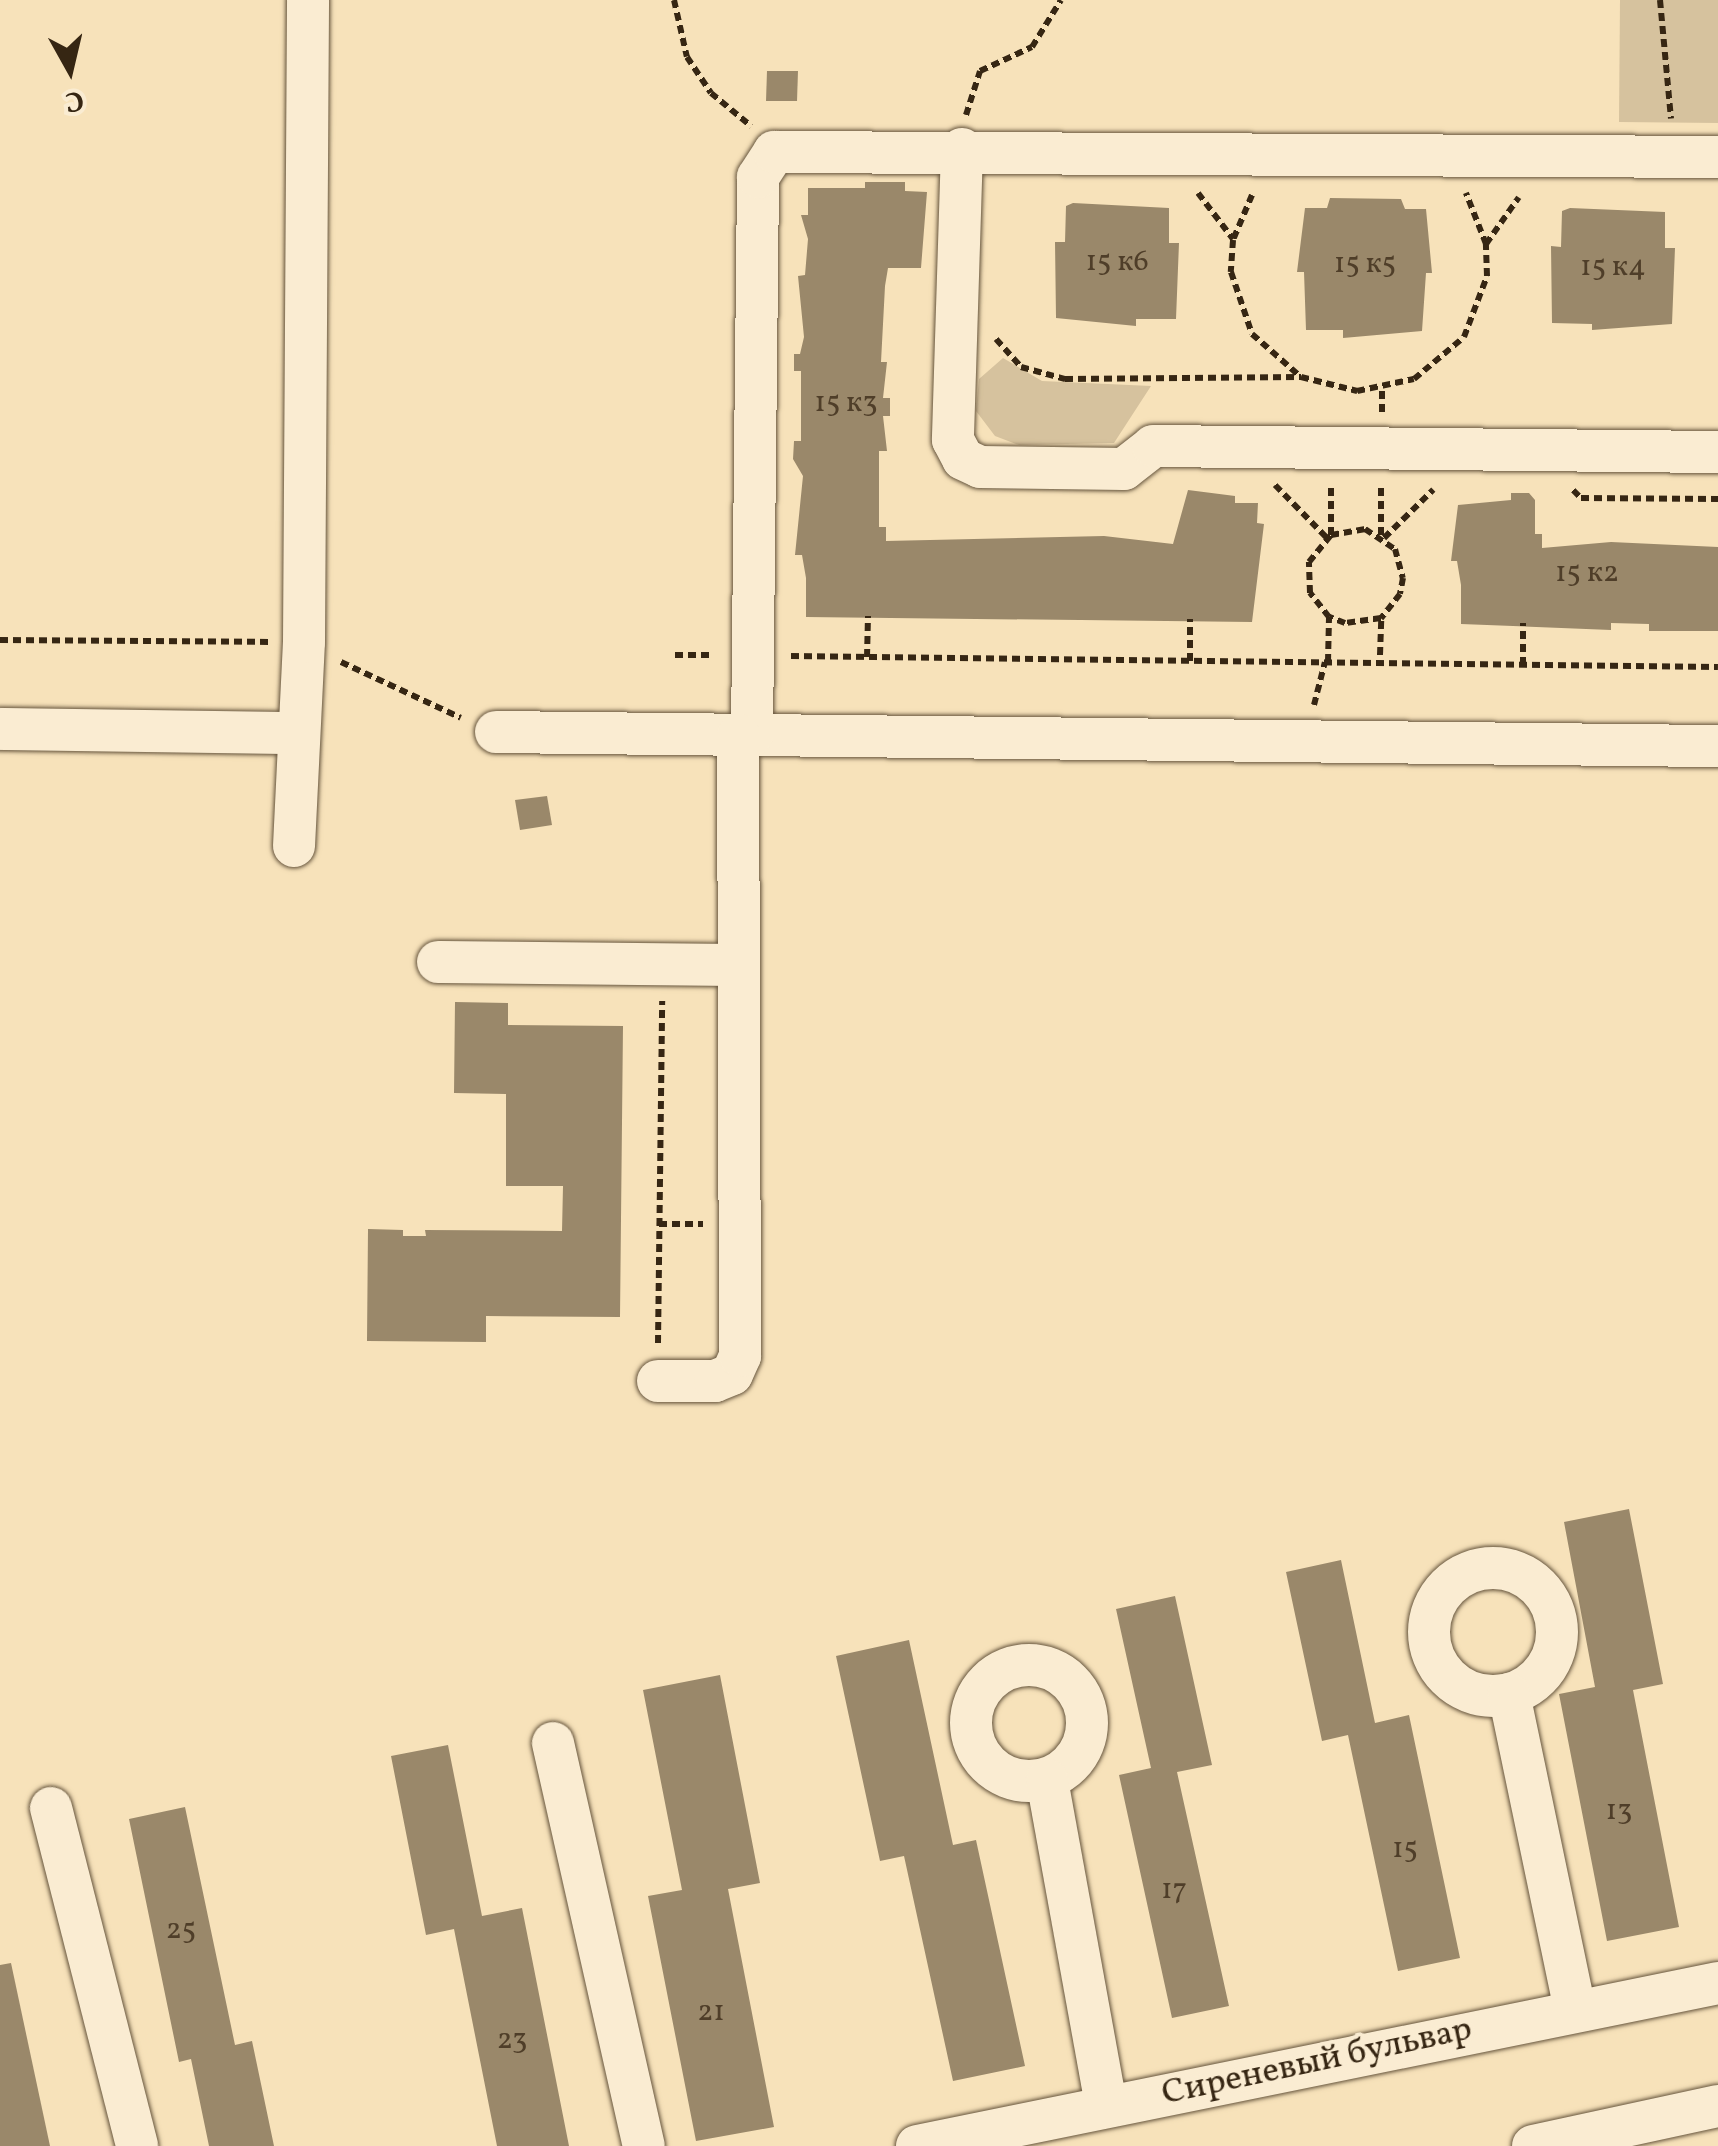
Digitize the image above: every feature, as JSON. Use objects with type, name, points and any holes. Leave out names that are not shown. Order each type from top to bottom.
[{"type":"lane","points":[[294,846],[304,642],[308,0]]},
{"type":"lane","points":[[962,149],[953,440],[963,459],[980,467],[1124,469],[1153,446],[1718,452]]},
{"type":"lane","points":[[658,1381],[716,1380],[732,1374],[740,1356],[739,965],[745,735],[753,656],[758,176],[774,152],[962,149],[1718,157]]},
{"type":"lane","points":[[0,729],[299,733]]},
{"type":"lane","points":[[496,732],[1718,746]]},
{"type":"lane","points":[[438,962],[739,965]]},
{"type":"lane","points":[[1509,1694],[1576,2009]]},
{"type":"lane","points":[[552,1743],[644,2146]]},
{"type":"lane","points":[[1047,1780],[1106,2106]]},
{"type":"lane","points":[[51,1808],[138,2146]]},
{"type":"lane","name":"Сиреневый бульвар","points":[[917,2146],[1718,1983]]},
{"type":"lane","points":[[1533,2146],[1718,2106]]},
{"type":"path","points":[[674,0],[687,57],[711,93],[774,152]]},
{"type":"path","points":[[962,149],[980,70],[1032,48],[1061,0]]},
{"type":"path","points":[[1660,0],[1672,122]]},
{"type":"path","points":[[1261,181],[1233,240],[1231,272],[1252,334],[1301,377]]},
{"type":"path","points":[[1460,184],[1486,244]]},
{"type":"path","points":[[1192,186],[1233,240]]},
{"type":"path","points":[[991,331],[1003,351],[1042,376],[1301,377],[1332,388],[1382,389],[1442,361],[1479,308],[1486,244],[1525,190]]},
{"type":"path","points":[[1265,474],[1327,538]]},
{"type":"path","points":[[1384,538],[1446,476]]},
{"type":"path","points":[[1365,529],[1384,538],[1402,563],[1400,594],[1380,618],[1364,624],[1329,617],[1317,606],[1307,578],[1327,538],[1365,529]]},
{"type":"path","points":[[868,616],[868,657]]},
{"type":"path","points":[[1314,688],[1327,662],[1329,617]]},
{"type":"path","points":[[1380,618],[1380,654]]},
{"type":"path","points":[[1190,619],[1190,661]]},
{"type":"path","points":[[1523,665],[1524,623]]},
{"type":"path","points":[[0,640],[304,642],[418,701],[496,732]]},
{"type":"path","points":[[675,655],[1718,667]]},
{"type":"path","points":[[658,1381],[662,964]]},
{"type":"shaded area","points":[[1620,0],[1718,0],[1718,123],[1619,122]]},
{"type":"shaded area","points":[[1003,358],[1042,381],[1151,386],[1114,443],[1019,445],[995,436],[976,411],[979,379]]},
{"type":"building","points":[[767,71],[798,71],[797,101],[766,101]]},
{"type":"building","points":[[865,182],[905,182],[905,191],[927,192],[921,268],[888,268],[885,286],[881,362],[887,362],[883,398],[890,398],[890,416],[883,416],[887,451],[879,451],[879,527],[886,527],[886,541],[1104,536],[1173,544],[1188,490],[1235,496],[1235,503],[1258,503],[1257,523],[1264,524],[1252,622],[806,617],[802,555],[795,555],[803,476],[793,459],[794,441],[801,441],[801,371],[794,371],[794,354],[800,354],[804,337],[798,276],[805,275],[808,239],[801,215],[808,215],[808,188],[865,188]]},
{"type":"building","points":[[1330,198],[1401,199],[1405,209],[1426,209],[1432,273],[1426,273],[1422,331],[1343,338],[1343,330],[1306,330],[1304,272],[1297,272],[1305,208],[1327,208]]},
{"type":"building","points":[[1073,203],[1169,208],[1169,243],[1179,243],[1176,319],[1136,319],[1136,326],[1056,318],[1055,242],[1065,242],[1066,206]]},
{"type":"building","points":[[1570,208],[1665,212],[1665,248],[1675,248],[1672,324],[1592,330],[1592,324],[1552,323],[1551,246],[1561,247],[1562,211]]},
{"type":"building","points":[[1511,493],[1529,493],[1535,500],[1535,534],[1542,534],[1542,548],[1611,542],[1718,547],[1718,631],[1649,631],[1649,624],[1611,623],[1611,630],[1461,624],[1461,585],[1457,561],[1451,561],[1458,505],[1511,500]]},
{"type":"building","points":[[547,796],[552,825],[520,830],[515,800]]},
{"type":"building","points":[[455,1002],[508,1003],[508,1025],[623,1026],[620,1317],[486,1316],[486,1342],[367,1341],[368,1229],[403,1230],[403,1236],[426,1236],[425,1230],[562,1231],[563,1186],[506,1186],[506,1094],[454,1093]]},
{"type":"building","points":[[1629,1509],[1663,1684],[1633,1690],[1679,1927],[1607,1941],[1559,1694],[1595,1687],[1564,1522]]},
{"type":"building","points":[[1341,1560],[1375,1723],[1409,1715],[1460,1958],[1398,1971],[1348,1735],[1322,1741],[1286,1572]]},
{"type":"building","points":[[1175,1596],[1212,1765],[1177,1772],[1229,2006],[1172,2018],[1119,1775],[1151,1768],[1116,1609]]},
{"type":"building","points":[[909,1640],[953,1845],[976,1840],[1025,2066],[953,2081],[904,1856],[880,1861],[836,1656]]},
{"type":"building","points":[[720,1675],[760,1883],[728,1889],[774,2127],[696,2141],[648,1896],[682,1890],[643,1690]]},
{"type":"building","points":[[448,1745],[482,1916],[522,1908],[569,2146],[497,2146],[454,1929],[426,1935],[391,1756]]},
{"type":"building","points":[[185,1807],[235,2045],[252,2041],[274,2146],[209,2146],[191,2059],[179,2062],[129,1819]]},
{"type":"building","points":[[11,1963],[50,2146],[0,2146],[0,1965]]}]
